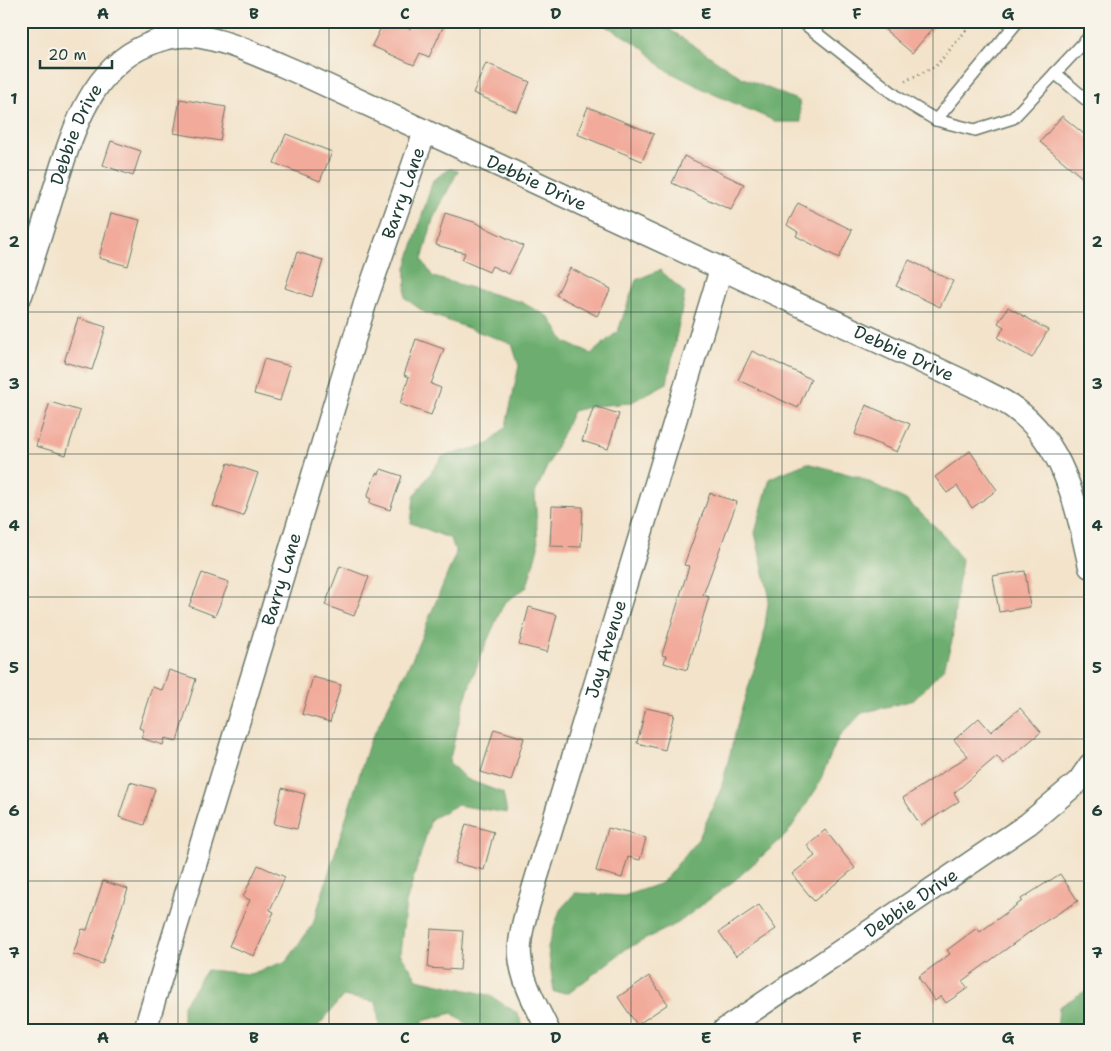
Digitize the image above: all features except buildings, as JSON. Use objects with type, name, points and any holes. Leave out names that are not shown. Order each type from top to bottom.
[{"type":"street","name":"Debbie Drive","points":[[21,295],[69,142],[83,111],[109,70],[141,48],[160,40],[192,36],[210,39],[302,74],[974,386],[1013,407],[1030,421],[1046,439],[1068,480],[1076,504],[1090,567]]},
{"type":"street","name":"Barry Lane","points":[[144,1030],[367,297],[425,131]]},
{"type":"street","name":"Jay Avenue","points":[[548,1030],[522,972],[521,938],[721,269]]},
{"type":"street","name":"Debbie Drive","points":[[724,1030],[1028,824],[1079,781],[1090,765]]},
{"type":"lane","points":[[801,21],[899,98],[936,120],[975,130],[1013,118],[1090,36]]},
{"type":"lane","points":[[936,120],[1018,21]]},
{"type":"lane","points":[[1055,73],[1090,103]]},
{"type":"path","points":[[905,81],[936,66],[974,21]]},
{"type":"green space","points":[[598,21],[657,21],[741,77],[799,101],[801,122],[777,122],[709,92],[664,69],[642,47]]},
{"type":"green space","points":[[450,169],[458,171],[433,219],[422,260],[433,277],[521,302],[549,317],[565,342],[591,354],[618,331],[636,280],[660,270],[685,293],[667,383],[630,403],[594,406],[573,411],[535,493],[538,547],[527,587],[504,603],[480,657],[464,702],[449,762],[466,779],[503,793],[507,813],[457,805],[431,819],[406,903],[400,953],[417,979],[489,995],[517,1013],[525,1030],[474,1030],[452,1013],[423,1021],[418,1030],[380,1030],[376,1002],[343,996],[315,1030],[183,1029],[183,1005],[207,970],[250,974],[287,961],[313,924],[369,744],[413,657],[456,553],[451,539],[411,523],[414,497],[442,457],[489,444],[506,426],[519,366],[512,344],[424,312],[405,298],[406,268],[433,180]]},
{"type":"green space","points":[[807,463],[859,477],[906,500],[940,531],[962,560],[952,641],[944,668],[914,700],[862,713],[838,738],[817,788],[787,834],[735,880],[678,923],[626,949],[569,993],[554,992],[548,947],[560,910],[575,893],[624,896],[662,883],[699,838],[721,789],[740,714],[763,641],[769,595],[755,533],[770,478]]},
{"type":"green space","points":[[1090,988],[1090,1030],[1057,1030],[1059,1007]]}]
